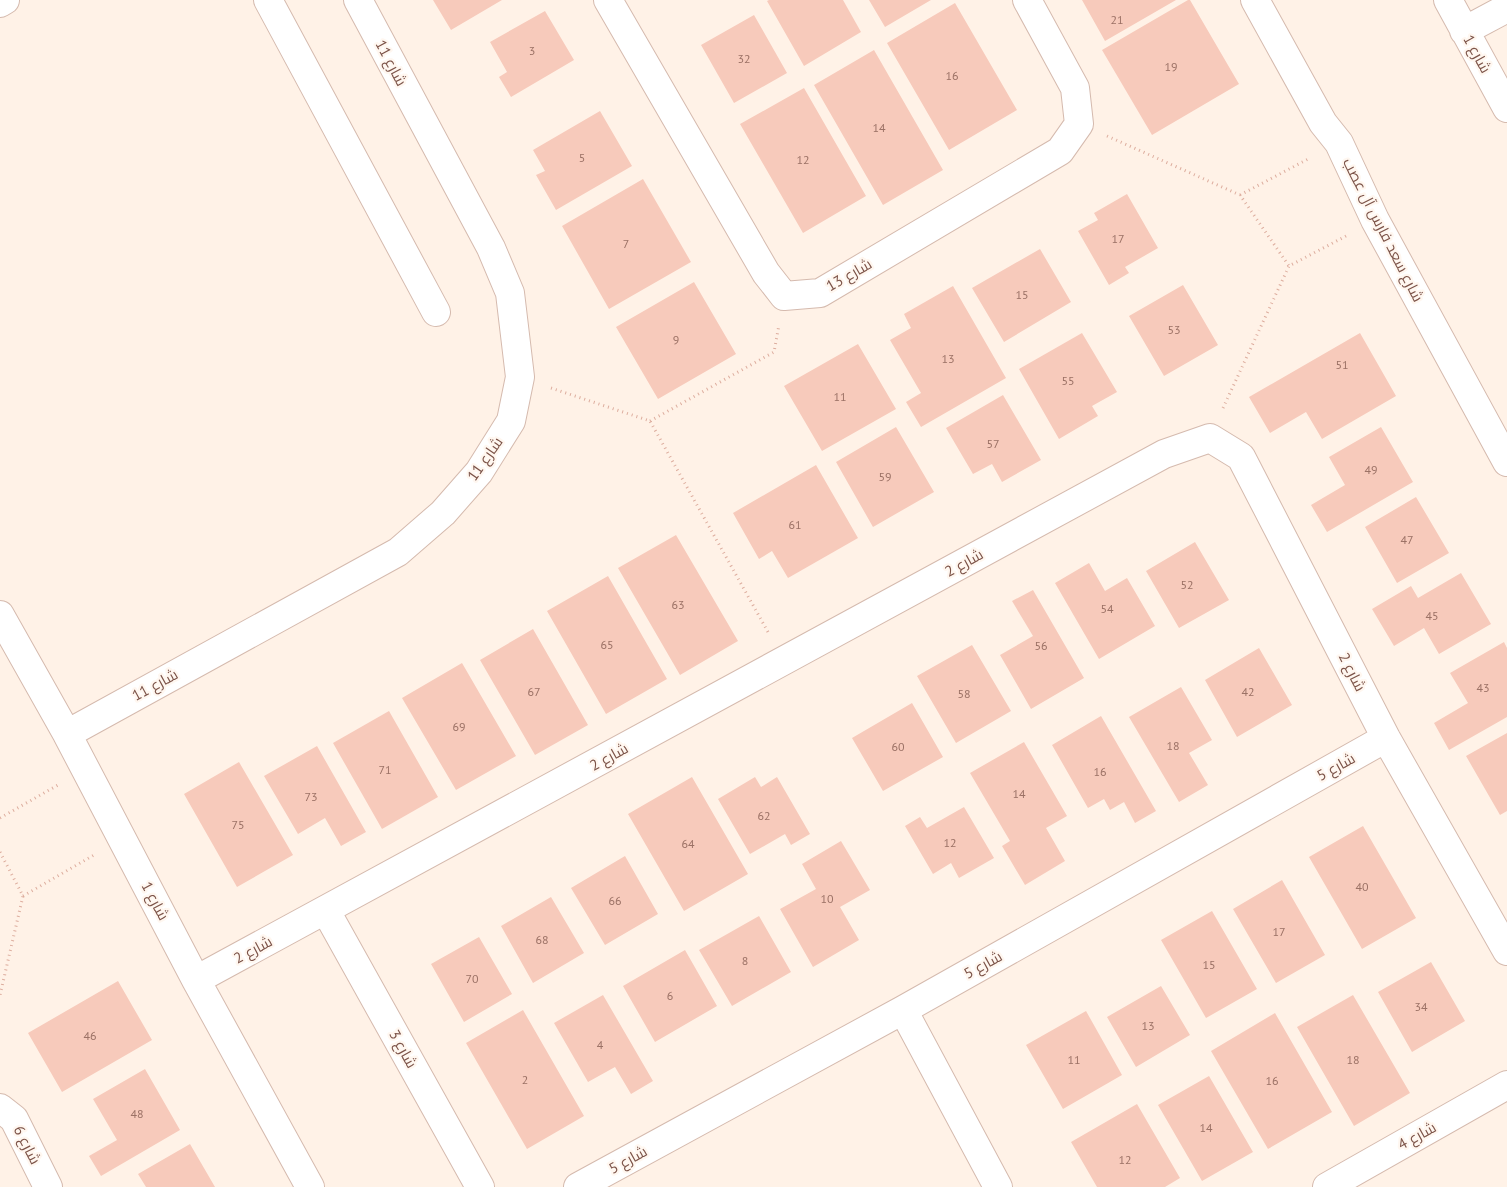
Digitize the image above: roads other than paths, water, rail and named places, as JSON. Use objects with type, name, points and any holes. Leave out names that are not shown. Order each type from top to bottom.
[{"type":"street","points":[[0,3],[5,0]]},
{"type":"street","points":[[268,0],[436,312]]},
{"type":"street","name":"شارع 11","points":[[67,734],[398,552],[442,513],[479,472],[511,421],[520,377],[510,293],[491,248],[358,0]]},
{"type":"street","name":"شارع 13","points":[[608,0],[766,272],[784,296],[820,292],[1060,151],[1079,124],[1075,88],[1027,0]]},
{"type":"street","name":"شارع سعد فارس آل عصب","points":[[1255,0],[1322,123],[1339,143],[1375,220],[1507,462]]},
{"type":"street","name":"شارع 1","points":[[1448,0],[1507,108]]},
{"type":"street","points":[[1464,31],[1507,8]]},
{"type":"street","name":"شارع 2","points":[[196,980],[1164,454],[1210,438],[1241,457],[1386,738],[1507,951]]},
{"type":"street","name":"شارع 1","points":[[0,615],[67,734],[196,980],[310,1187]]},
{"type":"street","name":"شارع 5","points":[[578,1187],[902,1010],[1386,738]]},
{"type":"street","name":"شارع 3","points":[[326,911],[480,1187]]},
{"type":"street","points":[[902,1010],[998,1187]]},
{"type":"street","name":"شارع 4","points":[[1327,1187],[1507,1085]]},
{"type":"street","name":"شارع 6","points":[[0,1108],[14,1119],[48,1187]]}]
